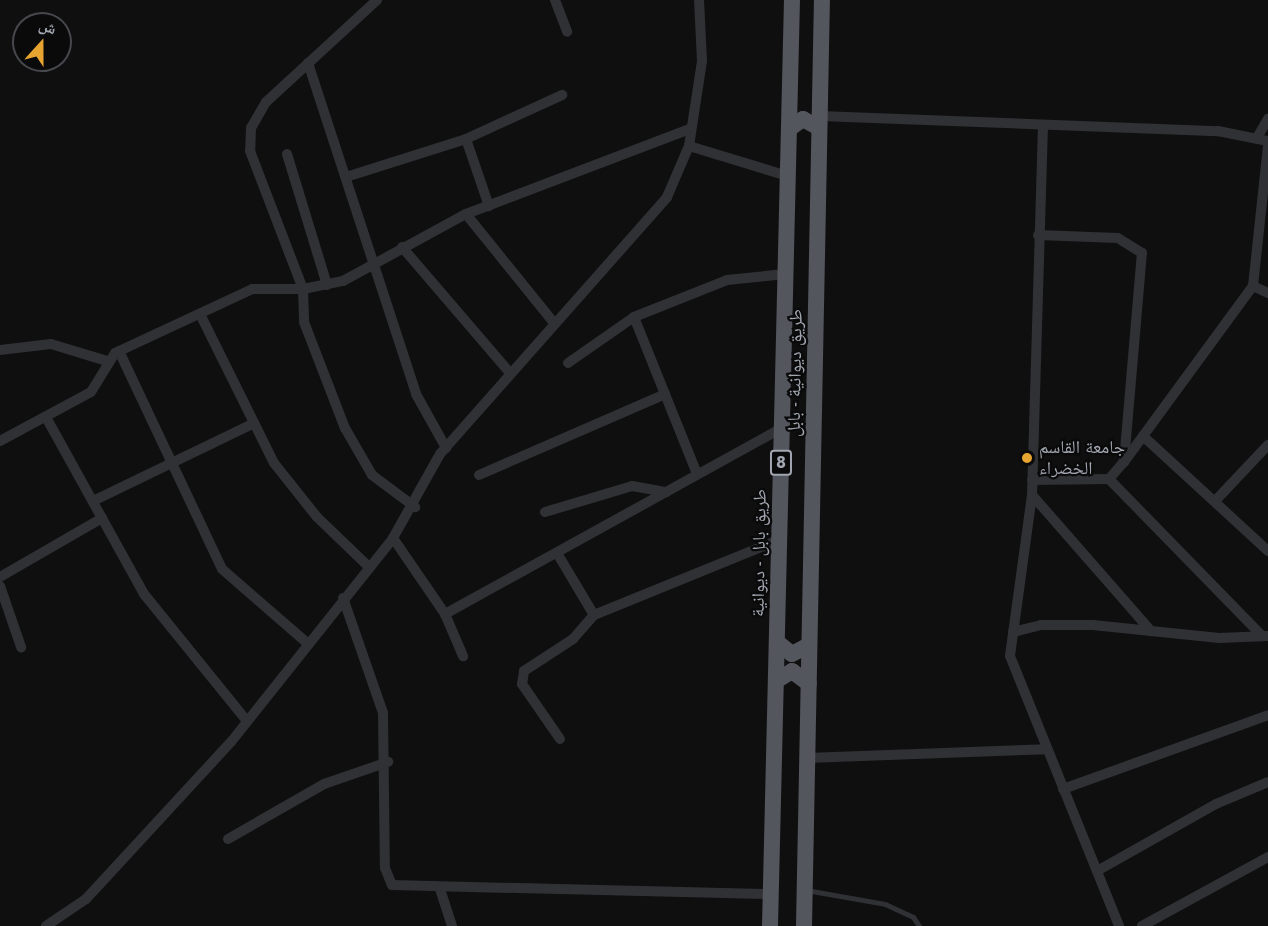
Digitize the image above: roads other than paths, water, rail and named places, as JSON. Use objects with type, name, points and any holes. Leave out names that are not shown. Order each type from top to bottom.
[{"type":"highway","name":"طريق بابل - ديوانية","points":[[770,926],[792,0]]},
{"type":"highway","name":"طريق ديوانية - بابل","points":[[804,926],[822,0]]},
{"type":"highway","points":[[789,115],[802,109],[820,115]]},
{"type":"highway","points":[[789,115],[804,119],[820,115]]},
{"type":"highway","points":[[777,642],[792,654],[809,645]]},
{"type":"highway","points":[[776,681],[792,672],[809,684]]},
{"type":"street","points":[[377,0],[266,102],[251,128],[250,152],[303,289],[304,322],[345,428],[372,475],[415,507]]},
{"type":"street","points":[[555,0],[567,32]]},
{"type":"street","points":[[46,926],[86,900],[247,721],[393,538],[415,507],[446,448],[667,197],[689,146],[702,61],[699,0]]},
{"type":"street","points":[[308,63],[416,394],[446,448]]},
{"type":"street","points":[[346,177],[466,139],[562,95]]},
{"type":"street","points":[[820,115],[1043,124],[1263,139],[1268,119]]},
{"type":"street","points":[[1043,124],[1032,495],[1010,656],[1119,926]]},
{"type":"street","points":[[0,441],[47,418],[91,392],[107,361],[119,351],[252,289],[303,289],[327,285],[376,268],[402,247],[466,214],[690,129]]},
{"type":"street","points":[[466,139],[489,206]]},
{"type":"street","points":[[689,146],[788,176]]},
{"type":"street","points":[[1032,480],[1109,478],[1124,462],[1253,286],[1268,146]]},
{"type":"street","points":[[287,154],[327,285]]},
{"type":"street","points":[[466,214],[554,323]]},
{"type":"street","points":[[1038,235],[1118,238],[1142,253],[1124,462]]},
{"type":"street","points":[[402,247],[510,373]]},
{"type":"street","points":[[568,363],[634,317],[727,280],[785,274]]},
{"type":"street","points":[[1253,286],[1268,293]]},
{"type":"street","points":[[200,314],[252,424],[317,517],[369,567]]},
{"type":"street","points":[[634,317],[697,474]]},
{"type":"street","points":[[0,350],[51,344],[107,361]]},
{"type":"street","points":[[119,351],[222,569],[307,643]]},
{"type":"street","points":[[479,475],[665,393]]},
{"type":"street","points":[[47,418],[144,594],[247,721]]},
{"type":"street","points":[[93,501],[252,424]]},
{"type":"street","points":[[445,614],[782,428]]},
{"type":"street","points":[[1143,436],[1216,500],[1268,550]]},
{"type":"street","points":[[1216,500],[1268,445]]},
{"type":"street","points":[[1109,478],[1265,636]]},
{"type":"street","points":[[545,512],[632,486],[666,492]]},
{"type":"street","points":[[1032,495],[1151,631]]},
{"type":"street","points":[[0,577],[102,518]]},
{"type":"street","points":[[393,538],[445,614],[463,656]]},
{"type":"street","points":[[560,739],[521,677],[573,639],[594,615],[779,540]]},
{"type":"street","points":[[557,553],[594,615]]},
{"type":"street","points":[[0,586],[21,647]]},
{"type":"street","points":[[343,598],[384,713],[388,762],[386,878],[402,888],[771,894]]},
{"type":"street","points":[[1014,632],[1082,625],[1151,631],[1265,636]]},
{"type":"street","points":[[1063,789],[1268,715]]},
{"type":"street","points":[[807,758],[1047,749]]},
{"type":"street","points":[[228,839],[324,784],[388,762]]},
{"type":"street","points":[[1097,872],[1216,804],[1268,782]]},
{"type":"street","points":[[1142,926],[1268,857]]},
{"type":"street","points":[[439,926],[451,923],[440,889]]},
{"type":"lane","points":[[805,890],[885,904],[913,917],[919,926]]},
{"type":"place","name":"جامعة القاسم الخضراء","points":[[1027,458]]}]
